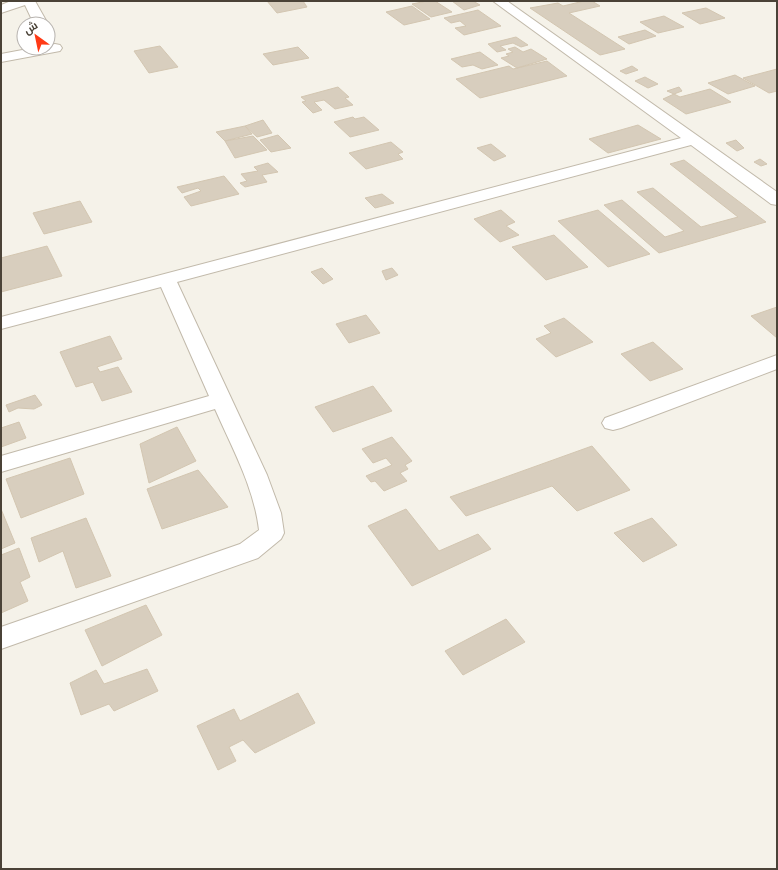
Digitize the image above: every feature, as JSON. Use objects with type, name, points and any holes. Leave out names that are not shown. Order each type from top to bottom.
[{"type":"street","points":[[1,9],[23,1]]},
{"type":"street","points":[[29,1],[37,16]]},
{"type":"street","points":[[502,1],[777,200]]},
{"type":"street","points":[[1,58],[30,56]]},
{"type":"street","points":[[1,324],[693,140]]},
{"type":"street","points":[[1,638],[249,551],[272,534],[269,513],[256,475],[220,400],[167,280]]},
{"type":"street","points":[[613,423],[777,362]]},
{"type":"street","points":[[1,464],[220,400]]},
{"type":"building","points":[[267,1],[303,1],[307,7],[277,13]]},
{"type":"building","points":[[435,1],[452,12],[431,17],[412,4]]},
{"type":"building","points":[[452,1],[473,1],[480,5],[464,10]]},
{"type":"building","points":[[584,1],[592,1],[600,6],[569,13],[625,49],[600,55],[530,8],[558,3],[563,6]]},
{"type":"building","points":[[412,6],[430,19],[404,25],[386,12]]},
{"type":"building","points":[[706,8],[725,18],[700,24],[682,13]]},
{"type":"building","points":[[478,10],[501,26],[464,35],[455,28],[466,26],[460,21],[451,23],[444,18]]},
{"type":"building","points":[[664,16],[684,27],[658,33],[640,22]]},
{"type":"building","points":[[645,30],[656,36],[629,44],[618,37]]},
{"type":"building","points":[[516,37],[528,45],[521,47],[513,43],[500,46],[506,50],[497,52],[488,44]]},
{"type":"building","points":[[160,46],[178,67],[149,73],[134,51]]},
{"type":"building","points":[[298,47],[309,58],[273,65],[263,54]]},
{"type":"building","points":[[515,47],[523,52],[531,49],[547,59],[517,68],[501,58],[509,56],[506,54],[513,52],[508,49]]},
{"type":"building","points":[[480,52],[498,65],[482,69],[473,65],[462,67],[451,59]]},
{"type":"building","points":[[547,61],[567,76],[480,98],[456,79],[509,66],[513,69]]},
{"type":"building","points":[[632,66],[638,70],[626,74],[620,71]]},
{"type":"building","points":[[777,69],[777,91],[769,93],[743,78]]},
{"type":"building","points":[[735,75],[755,86],[728,94],[708,83]]},
{"type":"building","points":[[645,77],[658,84],[648,88],[635,81]]},
{"type":"building","points":[[338,87],[349,97],[345,98],[353,105],[335,109],[324,100],[314,102],[322,110],[313,113],[302,102],[306,101],[301,97]]},
{"type":"building","points":[[679,87],[682,91],[674,94],[667,91]]},
{"type":"building","points":[[710,89],[731,102],[686,114],[663,99],[674,94],[680,97]]},
{"type":"building","points":[[353,117],[355,119],[364,117],[379,130],[350,137],[334,122]]},
{"type":"building","points":[[263,120],[272,133],[257,137],[245,126]]},
{"type":"building","points":[[638,125],[661,139],[608,153],[589,139]]},
{"type":"building","points":[[245,126],[252,134],[225,141],[216,132]]},
{"type":"building","points":[[278,135],[291,148],[271,152],[260,140]]},
{"type":"building","points":[[253,136],[267,150],[235,158],[225,141]]},
{"type":"building","points":[[736,140],[744,148],[737,151],[726,143]]},
{"type":"building","points":[[391,142],[403,152],[398,154],[403,159],[366,169],[349,153]]},
{"type":"building","points":[[491,144],[506,156],[494,161],[477,148]]},
{"type":"building","points":[[760,159],[767,164],[761,166],[754,162]]},
{"type":"building","points":[[684,160],[766,222],[659,253],[604,205],[622,200],[665,237],[684,231],[637,192],[653,188],[701,227],[738,217],[670,164]]},
{"type":"building","points":[[268,163],[278,172],[262,175],[267,182],[245,187],[240,183],[247,181],[241,174],[258,171],[254,167]]},
{"type":"building","points":[[224,176],[239,194],[191,206],[184,197],[201,191],[198,188],[182,193],[177,187]]},
{"type":"building","points":[[382,194],[394,203],[375,208],[365,198]]},
{"type":"building","points":[[80,201],[92,222],[44,234],[33,213]]},
{"type":"building","points":[[501,210],[515,222],[506,226],[519,235],[500,242],[474,219]]},
{"type":"building","points":[[598,210],[650,254],[608,267],[558,221]]},
{"type":"building","points":[[554,235],[588,267],[546,280],[512,247]]},
{"type":"building","points":[[47,246],[62,276],[1,292],[1,258]]},
{"type":"building","points":[[322,268],[333,279],[323,284],[311,272]]},
{"type":"building","points":[[392,268],[398,275],[386,280],[382,271]]},
{"type":"building","points":[[777,307],[777,338],[751,316]]},
{"type":"building","points":[[366,315],[380,333],[349,343],[336,324]]},
{"type":"building","points":[[564,318],[593,342],[556,357],[536,339],[551,333],[544,326]]},
{"type":"building","points":[[110,336],[122,359],[97,367],[100,372],[118,367],[132,392],[102,401],[93,382],[76,387],[60,352]]},
{"type":"building","points":[[653,342],[683,369],[650,381],[621,354]]},
{"type":"building","points":[[373,386],[392,411],[333,432],[315,407]]},
{"type":"building","points":[[35,395],[42,405],[34,409],[18,408],[9,412],[6,405]]},
{"type":"building","points":[[19,422],[26,438],[1,447],[1,428]]},
{"type":"building","points":[[177,427],[196,461],[149,483],[140,444]]},
{"type":"building","points":[[392,437],[412,461],[405,465],[408,469],[400,473],[407,481],[384,491],[375,481],[371,482],[366,476],[392,465],[386,458],[373,463],[362,449]]},
{"type":"building","points":[[592,446],[630,490],[577,511],[552,486],[466,516],[450,497]]},
{"type":"building","points":[[70,458],[84,494],[21,518],[6,479]]},
{"type":"building","points":[[198,470],[228,507],[162,529],[147,489]]},
{"type":"building","points":[[1,509],[15,543],[1,549]]},
{"type":"building","points":[[406,509],[439,551],[478,534],[491,549],[412,586],[368,526]]},
{"type":"building","points":[[86,518],[111,576],[76,588],[63,551],[39,562],[31,538]]},
{"type":"building","points":[[652,518],[677,545],[643,562],[614,533]]},
{"type":"building","points":[[19,548],[30,577],[20,582],[28,601],[1,613],[1,555]]},
{"type":"building","points":[[146,605],[162,635],[102,666],[85,630]]},
{"type":"building","points":[[506,619],[525,642],[463,675],[445,651]]},
{"type":"building","points":[[147,669],[158,691],[114,711],[109,704],[81,715],[70,683],[96,670],[104,684]]},
{"type":"building","points":[[298,693],[315,723],[255,753],[243,740],[229,747],[236,761],[218,770],[197,726],[234,709],[240,721]]}]
